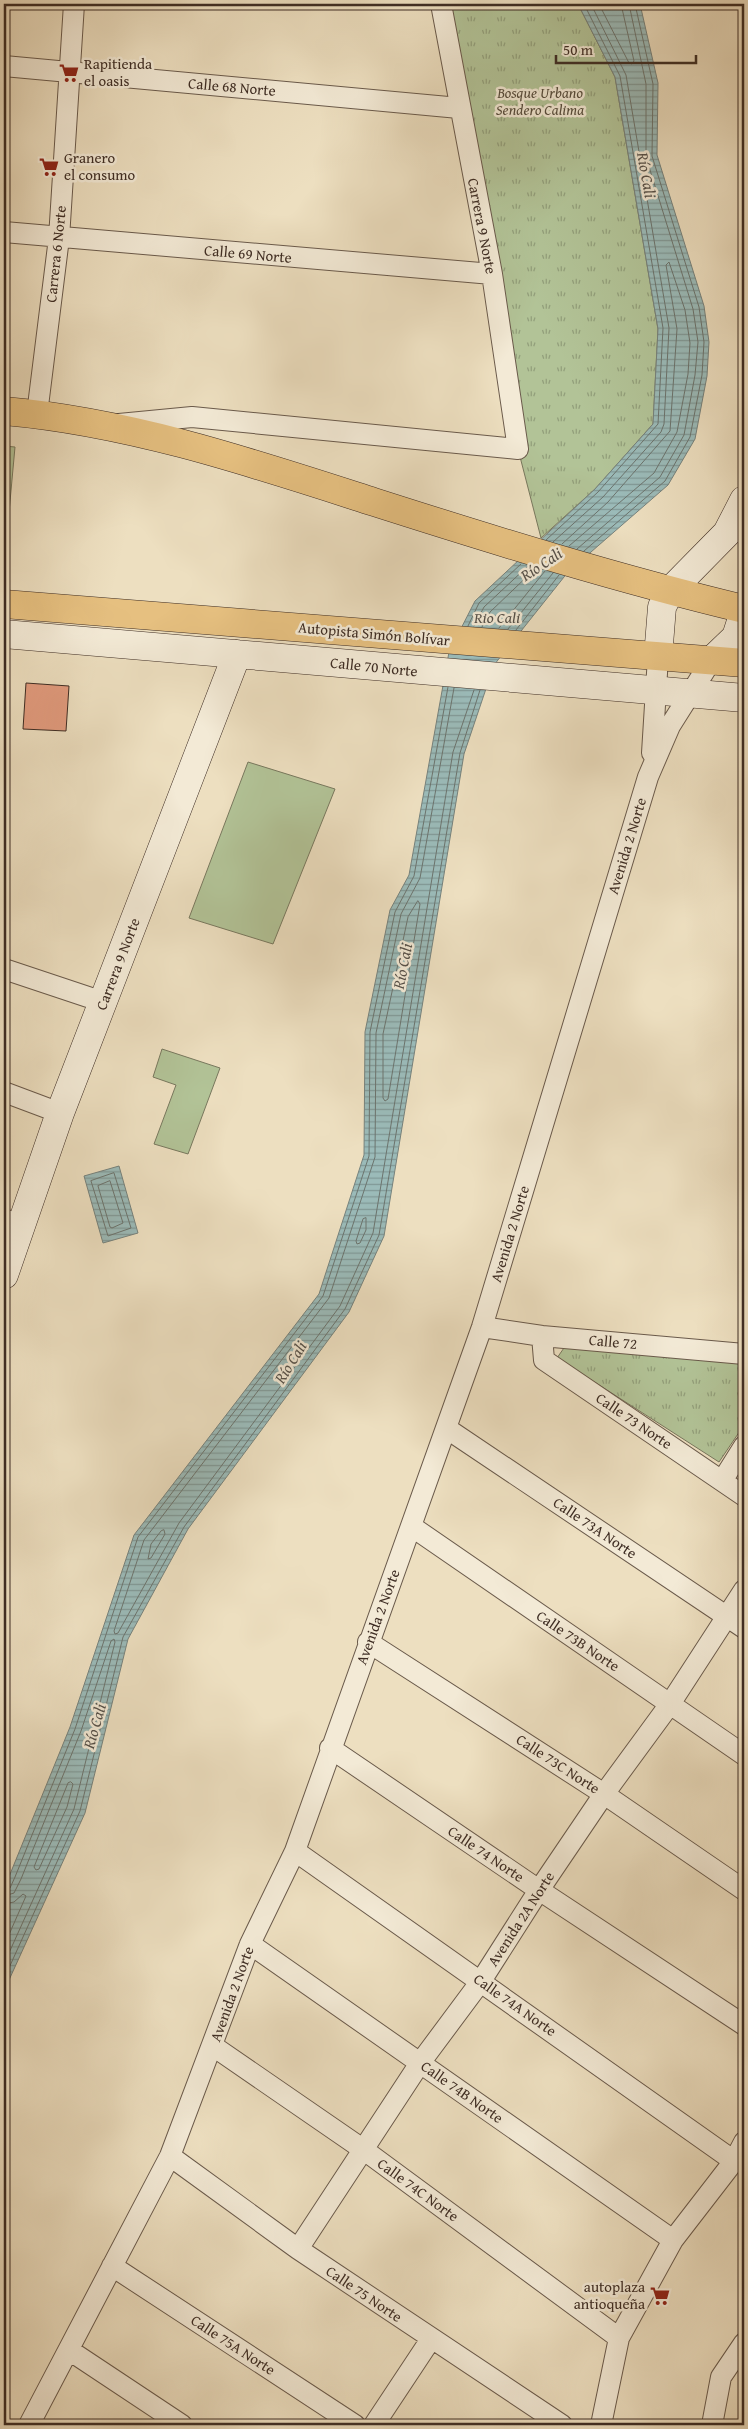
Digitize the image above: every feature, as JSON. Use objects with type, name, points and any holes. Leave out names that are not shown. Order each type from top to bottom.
[{"type":"main road","points":[[4,411],[37,414],[134,432],[267,468],[471,533],[670,591],[744,610]]},
{"type":"main road","name":"Autopista Simón Bolívar","points":[[4,604],[433,640],[591,649],[658,657],[744,663]]},
{"type":"street","name":"Carrera 6 Norte","points":[[37,414],[59,238],[74,4]]},
{"type":"street","name":"Carrera 9 Norte","points":[[106,426],[192,416],[518,449],[492,274],[442,4]]},
{"type":"street","name":"Calle 68 Norte","points":[[4,66],[460,108]]},
{"type":"street","name":"Calle 69 Norte","points":[[4,232],[492,274]]},
{"type":"street","points":[[656,692],[662,607],[670,591],[727,534],[744,500]]},
{"type":"street","points":[[691,694],[711,661],[736,637],[744,610]]},
{"type":"street","name":"Calle 70 Norte","points":[[4,634],[422,672],[744,698]]},
{"type":"street","name":"Carrera 9 Norte","points":[[4,1275],[13,1223],[60,1113],[104,1002],[237,654]]},
{"type":"street","name":"Avenida 2 Norte","points":[[648,777],[653,745],[656,692]]},
{"type":"street","name":"Avenida 2 Norte","points":[[29,2425],[170,2156],[250,1944],[295,1851],[330,1748],[482,1327],[648,777],[661,744],[691,694]]},
{"type":"street","points":[[4,969],[104,1002]]},
{"type":"street","points":[[4,1092],[60,1113]]},
{"type":"street","name":"Calle 72","points":[[482,1327],[542,1336],[744,1354]]},
{"type":"street","name":"Calle 73 Norte","points":[[542,1336],[544,1360],[744,1496]]},
{"type":"street","name":"Calle 73A Norte","points":[[446,1428],[744,1628]]},
{"type":"street","points":[[722,1481],[744,1446]]},
{"type":"street","name":"Calle 73B Norte","points":[[411,1526],[744,1754]]},
{"type":"street","name":"Avenida 2A Norte","points":[[298,2249],[420,2063],[481,1981],[539,1890],[604,1794],[670,1704],[744,1590]]},
{"type":"street","name":"Calle 73C Norte","points":[[368,1642],[604,1794],[744,1890]]},
{"type":"street","name":"Calle 74 Norte","points":[[330,1748],[539,1890],[744,2025]]},
{"type":"street","name":"Calle 74A Norte","points":[[295,1851],[734,2161]]},
{"type":"street","name":"Calle 74B Norte","points":[[250,1944],[674,2240]]},
{"type":"street","name":"Calle 74C Norte","points":[[213,2046],[364,2150],[619,2338]]},
{"type":"street","points":[[601,2425],[619,2338],[674,2240],[734,2161],[744,2142]]},
{"type":"street","name":"Calle 75 Norte","points":[[170,2156],[298,2249],[562,2425]]},
{"type":"street","name":"Calle 75A Norte","points":[[112,2266],[354,2425]]},
{"type":"street","points":[[374,2425],[431,2339]]},
{"type":"street","points":[[712,2425],[721,2377],[744,2343]]},
{"type":"street","points":[[69,2350],[182,2425]]},
{"type":"green space","name":"Bosque Urbano Sendero Calima","points":[[442,4],[578,4],[615,77],[658,329],[653,424],[595,489],[541,538],[518,449]]},
{"type":"green space","points":[[4,446],[15,447],[4,567]]},
{"type":"green space","points":[[248,762],[335,789],[273,944],[189,918]]},
{"type":"green space","points":[[162,1049],[220,1068],[188,1154],[154,1144],[176,1085],[153,1077]]},
{"type":"green space","points":[[566,1345],[744,1364],[744,1425],[719,1462],[557,1358]]},
{"type":"water","name":"Rio Cali","points":[[578,4],[640,4],[658,83],[657,155],[704,306],[709,342],[707,376],[695,439],[668,485],[568,572],[494,665],[464,754],[384,1236],[349,1312],[188,1529],[128,1639],[85,1813],[4,1991],[4,1889],[70,1727],[134,1535],[319,1294],[364,1155],[365,1032],[390,910],[409,875],[449,652],[475,601],[595,489],[653,424],[658,329],[615,77]]},
{"type":"water","points":[[119,1166],[138,1233],[103,1243],[84,1176]]},
{"type":"building","points":[[26,683],[69,686],[66,731],[23,729]]},
{"type":"place","name":"Rapitienda el oasis","points":[[69,73]]},
{"type":"place","name":"Granero el consumo","points":[[49,167]]},
{"type":"place","name":"autoplaza antioqueña","points":[[660,2296]]},
{"type":"water label","name":"Río Cali","points":[[647,175]]},
{"type":"water label","name":"Río Cali","points":[[541,564]]},
{"type":"water label","name":"Río Cali","points":[[402,966]]},
{"type":"water label","name":"Río Cali","points":[[290,1362]]},
{"type":"water label","name":"Río Cali","points":[[94,1726]]}]
